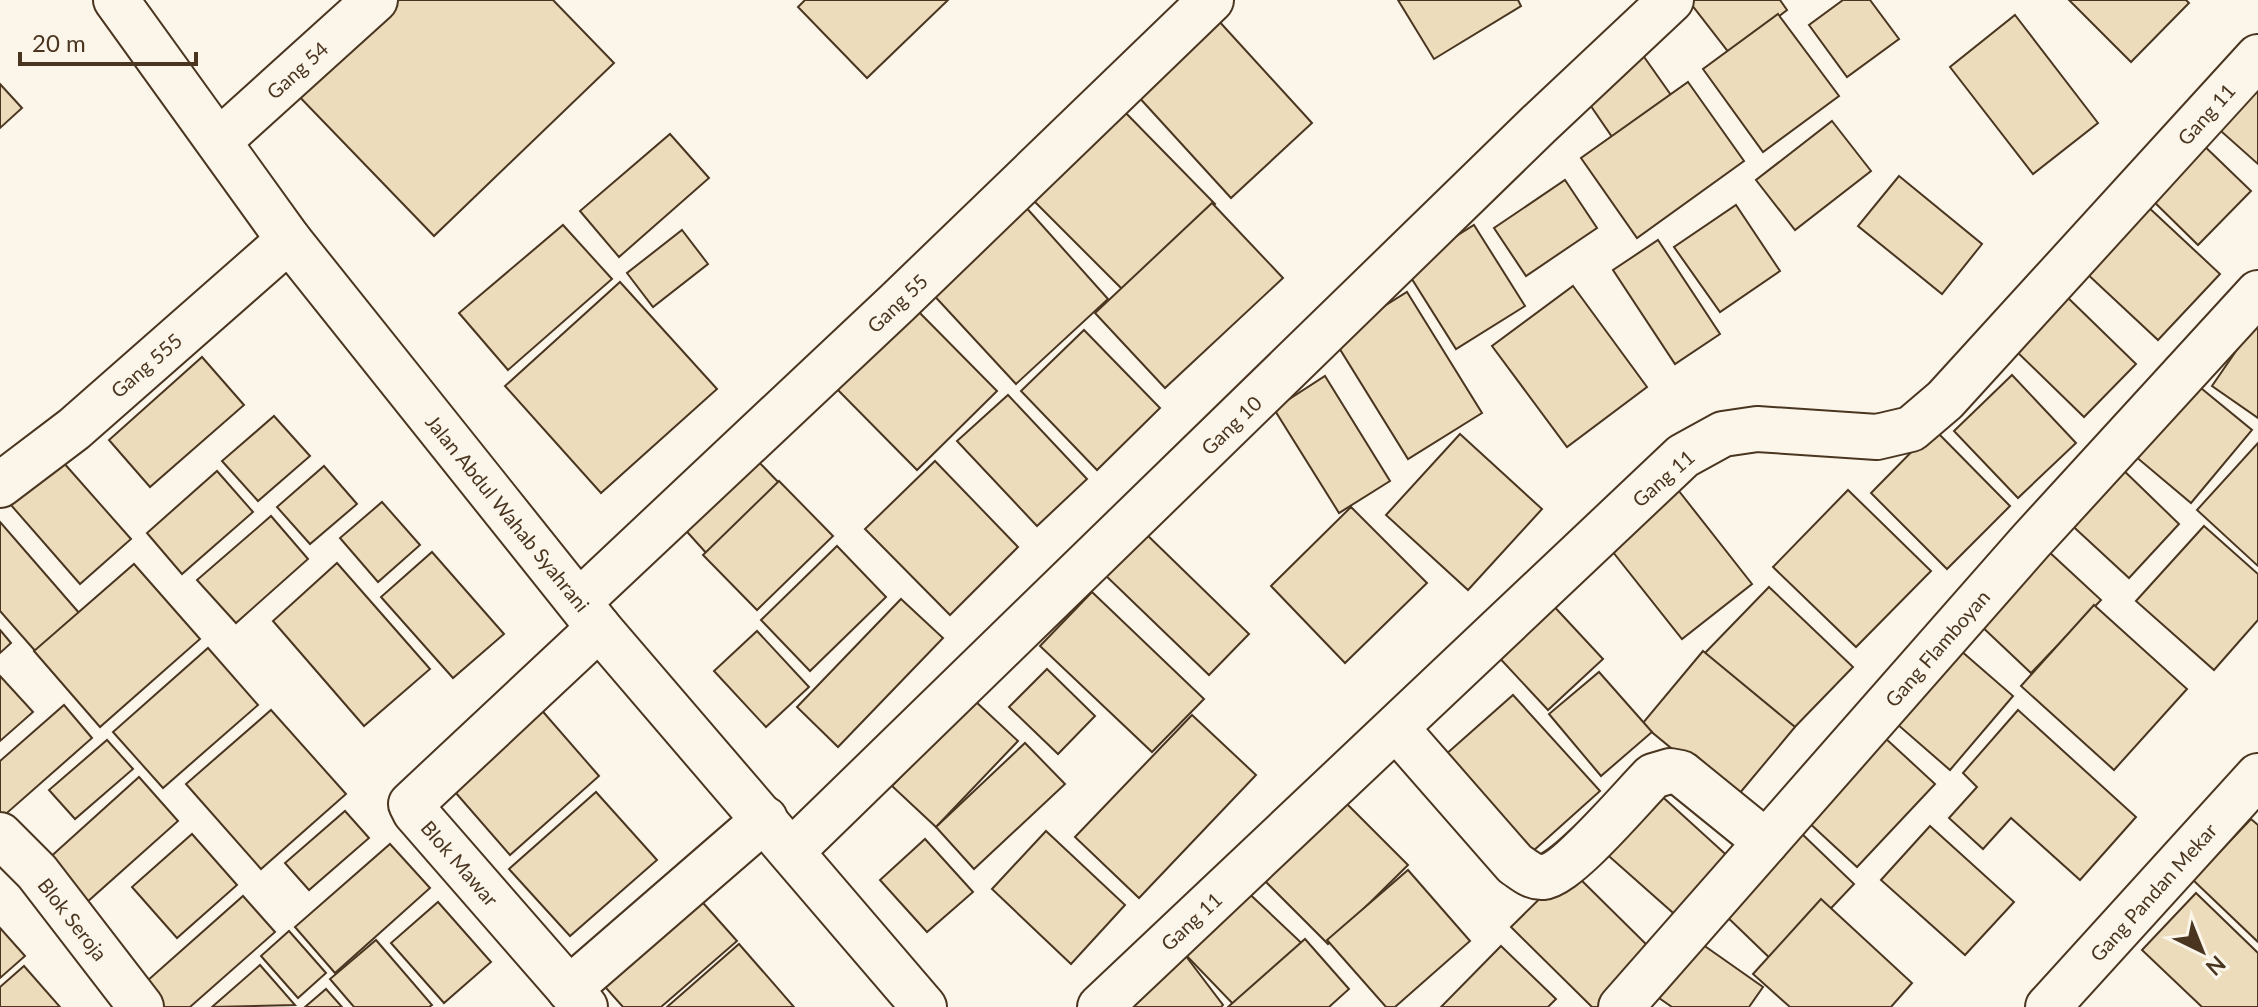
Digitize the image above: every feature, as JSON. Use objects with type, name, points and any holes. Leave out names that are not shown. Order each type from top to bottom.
[{"type":"main road","name":"Jalan Abdul Wahab Syahrani","points":[[116,0],[289,240],[589,615],[779,835],[921,1006]]},
{"type":"main road","name":"Gang 54","points":[[219,141],[375,0]]},
{"type":"main road","name":"Gang 55","points":[[589,615],[897,303],[1211,0]]},
{"type":"main road","name":"Gang 10","points":[[577,998],[779,835],[1671,0]]},
{"type":"main road","name":"Gang 11","points":[[1100,1007],[1683,456],[1723,434],[1757,429],[1877,437],[1911,429],[1945,400],[2258,57]]},
{"type":"main road","name":"Gang 555","points":[[0,485],[74,429],[289,240]]},
{"type":"main road","name":"Gang Flamboyan","points":[[1621,1007],[2030,542],[2258,293]]},
{"type":"main road","name":"Blok Mawar","points":[[577,998],[411,804],[589,615]]},
{"type":"main road","points":[[1396,728],[1515,864],[1540,878],[1554,874],[1589,844],[1653,776],[1662,772],[1681,773],[1766,842]]},
{"type":"main road","name":"Gang Pandan Mekar","points":[[2048,1007],[2258,776]]},
{"type":"main road","name":"Blok Seroja","points":[[0,835],[37,872],[141,1007]]},
{"type":"building","points":[[380,0],[553,0],[614,63],[434,236],[290,87]]},
{"type":"building","points":[[805,0],[948,0],[867,78],[798,7]]},
{"type":"building","points":[[1398,0],[1518,0],[1521,6],[1434,59]]},
{"type":"building","points":[[1688,0],[1780,0],[1787,10],[1730,54]]},
{"type":"building","points":[[1843,0],[1870,0],[1899,39],[1847,77],[1809,25]]},
{"type":"building","points":[[2069,0],[2186,0],[2189,3],[2131,62]]},
{"type":"building","points":[[1778,14],[1839,96],[1763,152],[1703,69]]},
{"type":"building","points":[[2015,15],[2098,123],[2033,174],[1950,67]]},
{"type":"building","points":[[1217,19],[1312,123],[1231,198],[1136,94]]},
{"type":"building","points":[[1642,54],[1678,105],[1619,147],[1584,96]]},
{"type":"building","points":[[2258,72],[2258,164],[2213,124]]},
{"type":"building","points":[[1688,82],[1744,161],[1637,238],[1581,158]]},
{"type":"building","points":[[0,84],[22,108],[0,128]]},
{"type":"building","points":[[1118,105],[1215,204],[1125,292],[1027,194]]},
{"type":"building","points":[[1832,121],[1871,171],[1795,230],[1756,180]]},
{"type":"building","points":[[670,134],[709,178],[619,257],[580,211]]},
{"type":"building","points":[[2196,138],[2251,191],[2198,245],[2144,192]]},
{"type":"building","points":[[1899,176],[1982,244],[1942,294],[1858,226]]},
{"type":"building","points":[[1565,180],[1597,228],[1526,276],[1494,228]]},
{"type":"building","points":[[1212,203],[1283,278],[1165,388],[1095,313]]},
{"type":"building","points":[[1023,204],[1108,299],[1016,384],[929,290]]},
{"type":"building","points":[[1736,205],[1780,271],[1720,312],[1674,247]]},
{"type":"building","points":[[2146,205],[2220,274],[2158,340],[2084,271]]},
{"type":"building","points":[[563,225],[612,279],[508,370],[459,313]]},
{"type":"building","points":[[1474,225],[1525,306],[1456,349],[1405,268]]},
{"type":"building","points":[[682,230],[708,264],[653,307],[627,273]]},
{"type":"building","points":[[1658,240],[1720,334],[1675,364],[1613,270]]},
{"type":"building","points":[[620,282],[717,389],[601,493],[505,386]]},
{"type":"building","points":[[1573,286],[1647,387],[1567,447],[1492,346]]},
{"type":"building","points":[[1407,292],[1482,413],[1408,459],[1333,338]]},
{"type":"building","points":[[2063,293],[2136,364],[2084,417],[2012,347]]},
{"type":"building","points":[[909,302],[997,391],[917,470],[829,381]]},
{"type":"building","points":[[2258,319],[2258,418],[2212,386]]},
{"type":"building","points":[[1084,330],[1160,408],[1097,470],[1021,391]]},
{"type":"building","points":[[202,357],[244,405],[150,487],[109,440]]},
{"type":"building","points":[[2012,375],[2076,443],[2018,498],[1954,431]]},
{"type":"building","points":[[1325,376],[1390,481],[1339,513],[1274,409]]},
{"type":"building","points":[[2196,384],[2252,430],[2191,503],[2135,456]]},
{"type":"building","points":[[1008,395],[1087,479],[1037,526],[957,441]]},
{"type":"building","points":[[274,416],[310,456],[258,501],[222,461]]},
{"type":"building","points":[[1934,429],[2010,506],[1947,569],[1871,493]]},
{"type":"building","points":[[1460,434],[1542,509],[1468,590],[1386,515]]},
{"type":"building","points":[[2258,443],[2258,566],[2197,510]]},
{"type":"building","points":[[55,453],[131,539],[80,584],[4,497]]},
{"type":"building","points":[[753,456],[782,486],[708,555],[680,524]]},
{"type":"building","points":[[935,461],[1018,547],[950,615],[865,529]]},
{"type":"building","points":[[2117,464],[2179,524],[2129,578],[2065,519]]},
{"type":"building","points":[[324,466],[357,504],[310,544],[277,507]]},
{"type":"building","points":[[217,471],[253,512],[182,574],[147,533]]},
{"type":"building","points":[[779,481],[833,536],[757,610],[703,555]]},
{"type":"building","points":[[1675,486],[1752,584],[1682,639],[1605,542]]},
{"type":"building","points":[[1848,490],[1931,571],[1856,647],[1773,567]]},
{"type":"building","points":[[382,502],[420,545],[378,582],[340,538]]},
{"type":"building","points":[[1351,507],[1427,583],[1345,663],[1271,586]]},
{"type":"building","points":[[271,516],[308,559],[236,623],[197,580]]},
{"type":"building","points":[[0,522],[80,614],[37,653],[0,611]]},
{"type":"building","points":[[2204,526],[2258,574],[2258,620],[2214,670],[2136,601]]},
{"type":"building","points":[[1142,530],[1249,634],[1209,675],[1102,572]]},
{"type":"building","points":[[837,546],[886,597],[810,671],[761,620]]},
{"type":"building","points":[[2047,550],[2101,600],[2031,673],[1978,623]]},
{"type":"building","points":[[432,552],[504,634],[453,678],[381,597]]},
{"type":"building","points":[[337,563],[430,669],[364,726],[273,621]]},
{"type":"building","points":[[134,564],[200,639],[100,727],[34,651]]},
{"type":"building","points":[[1769,587],[1853,667],[1787,735],[1704,654]]},
{"type":"building","points":[[1092,592],[1204,699],[1152,752],[1040,646]]},
{"type":"building","points":[[901,599],[943,638],[838,747],[797,707]]},
{"type":"building","points":[[1549,601],[1603,659],[1548,710],[1494,652]]},
{"type":"building","points":[[2094,605],[2187,689],[2114,770],[2021,686]]},
{"type":"building","points":[[0,630],[11,643],[0,653]]},
{"type":"building","points":[[757,631],[809,687],[766,727],[714,671]]},
{"type":"building","points":[[208,648],[258,705],[163,788],[113,732]]},
{"type":"building","points":[[1960,650],[2013,696],[1950,770],[1897,724]]},
{"type":"building","points":[[1703,651],[1795,727],[1734,800],[1642,724]]},
{"type":"building","points":[[1047,669],[1095,716],[1058,754],[1009,707]]},
{"type":"building","points":[[1599,672],[1652,732],[1601,776],[1549,714]]},
{"type":"building","points":[[0,676],[33,712],[0,741]]},
{"type":"building","points":[[1513,695],[1600,791],[1523,860],[1436,763]]},
{"type":"building","points":[[974,700],[1018,741],[936,827],[892,786]]},
{"type":"building","points":[[64,705],[92,738],[0,819],[0,761]]},
{"type":"building","points":[[538,706],[599,776],[510,855],[449,785]]},
{"type":"building","points":[[271,710],[346,794],[261,869],[186,784]]},
{"type":"building","points":[[2018,710],[2136,817],[2080,880],[2011,818],[1983,849],[1949,818],[1977,787],[1963,773]]},
{"type":"building","points":[[1192,715],[1256,775],[1139,898],[1075,837]]},
{"type":"building","points":[[1884,737],[1935,784],[1857,867],[1806,820]]},
{"type":"building","points":[[107,740],[133,769],[75,819],[49,790]]},
{"type":"building","points":[[1025,743],[1065,784],[974,869],[936,827]]},
{"type":"building","points":[[139,777],[178,821],[86,903],[47,860]]},
{"type":"building","points":[[1655,790],[1733,861],[1680,919],[1602,850]]},
{"type":"building","points":[[596,792],[657,860],[570,936],[509,869]]},
{"type":"building","points":[[1340,797],[1408,865],[1328,944],[1260,876]]},
{"type":"building","points":[[345,811],[369,838],[309,890],[285,863]]},
{"type":"building","points":[[2251,819],[2258,825],[2258,942],[2193,880]]},
{"type":"building","points":[[1930,826],[2014,902],[1965,955],[1881,880]]},
{"type":"building","points":[[1046,831],[1125,905],[1071,964],[992,889]]},
{"type":"building","points":[[1800,832],[1854,884],[1777,965],[1722,912]]},
{"type":"building","points":[[192,834],[237,885],[177,938],[132,887]]},
{"type":"building","points":[[925,839],[973,892],[927,932],[880,880]]},
{"type":"building","points":[[390,844],[430,888],[335,973],[295,927]]},
{"type":"building","points":[[1570,869],[1656,954],[1603,1007],[1592,1007],[1511,927]]},
{"type":"building","points":[[1408,870],[1470,941],[1395,1007],[1386,1007],[1327,940]]},
{"type":"building","points":[[1240,885],[1311,952],[1258,1007],[1236,1007],[1182,951]]},
{"type":"building","points":[[2196,893],[2258,953],[2258,1007],[2202,1007],[2142,950]]},
{"type":"building","points":[[696,895],[737,941],[661,1007],[623,1007],[599,980]]},
{"type":"building","points":[[243,896],[275,932],[190,1007],[153,1007],[138,989]]},
{"type":"building","points":[[1821,899],[1912,983],[1891,1007],[1790,1007],[1753,974]]},
{"type":"building","points":[[438,902],[491,962],[444,1003],[391,943]]},
{"type":"building","points":[[0,928],[25,956],[0,978]]},
{"type":"building","points":[[289,931],[326,973],[298,998],[261,956]]},
{"type":"building","points":[[1305,939],[1349,989],[1329,1007],[1228,1007]]},
{"type":"building","points":[[376,940],[432,1005],[354,1007],[330,979]]},
{"type":"building","points":[[1699,942],[1763,987],[1749,1007],[1672,1007],[1659,998]]},
{"type":"building","points":[[739,944],[794,1007],[667,1007]]},
{"type":"building","points":[[1501,946],[1556,999],[1548,1007],[1441,1007]]},
{"type":"building","points":[[1182,951],[1223,1005],[1221,1007],[1115,1007]]},
{"type":"building","points":[[260,965],[295,1005],[212,1007]]},
{"type":"building","points":[[24,966],[60,1007],[0,1007],[0,987]]},
{"type":"building","points":[[326,989],[342,1007],[305,1007]]}]
